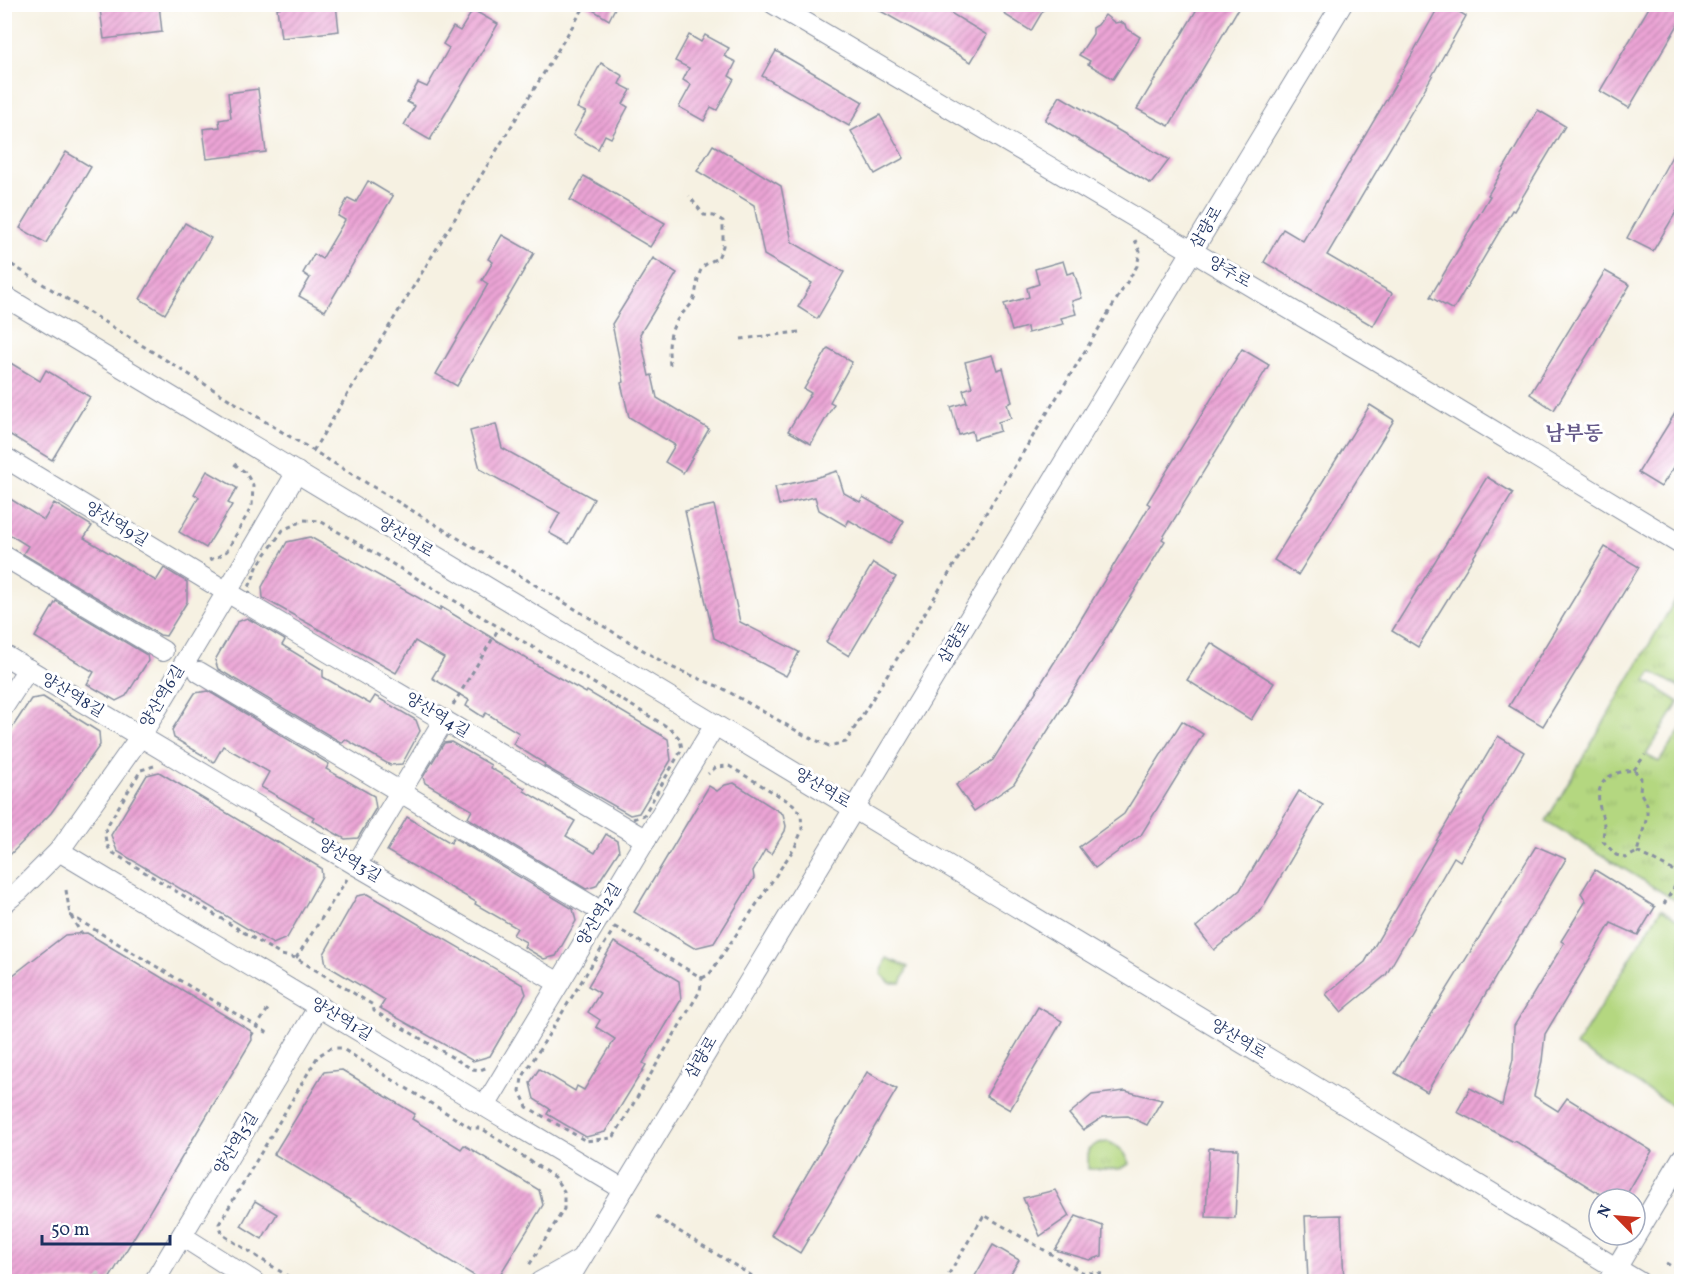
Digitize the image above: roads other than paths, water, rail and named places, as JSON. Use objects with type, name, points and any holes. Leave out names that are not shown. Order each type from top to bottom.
[{"type":"street","name":"양주로","points":[[774,4],[1361,351],[1682,545]]},
{"type":"street","name":"삽량로","points":[[567,1281],[1342,4]]},
{"type":"street","name":"양산역로","points":[[4,296],[854,808],[1612,1275],[1639,1281]]},
{"type":"street","name":"양산역9길","points":[[4,457],[227,592]]},
{"type":"street","name":"양산역6길","points":[[4,903],[59,851],[140,737],[297,472]]},
{"type":"street","points":[[4,556],[163,651]]},
{"type":"street","name":"양산역4길","points":[[227,592],[446,717],[646,840]]},
{"type":"street","name":"양산역8길","points":[[4,655],[140,737]]},
{"type":"street","points":[[4,706],[28,669]]},
{"type":"street","points":[[199,672],[592,906]]},
{"type":"street","points":[[356,865],[446,717]]},
{"type":"street","name":"양산역2길","points":[[485,1106],[715,724]]},
{"type":"street","name":"양산역3길","points":[[140,737],[559,983]]},
{"type":"street","name":"양산역1길","points":[[59,851],[623,1189]]},
{"type":"street","name":"양산역5길","points":[[154,1281],[319,1006]]},
{"type":"street","points":[[1612,1275],[1682,1158]]},
{"type":"street","points":[[182,1236],[254,1281]]},
{"type":"street","points":[[540,1281],[581,1259]]},
{"type":"tunnel","points":[[91,1279],[96,1282]]},
{"type":"district","name":"남부동","points":[[1574,435]]}]
